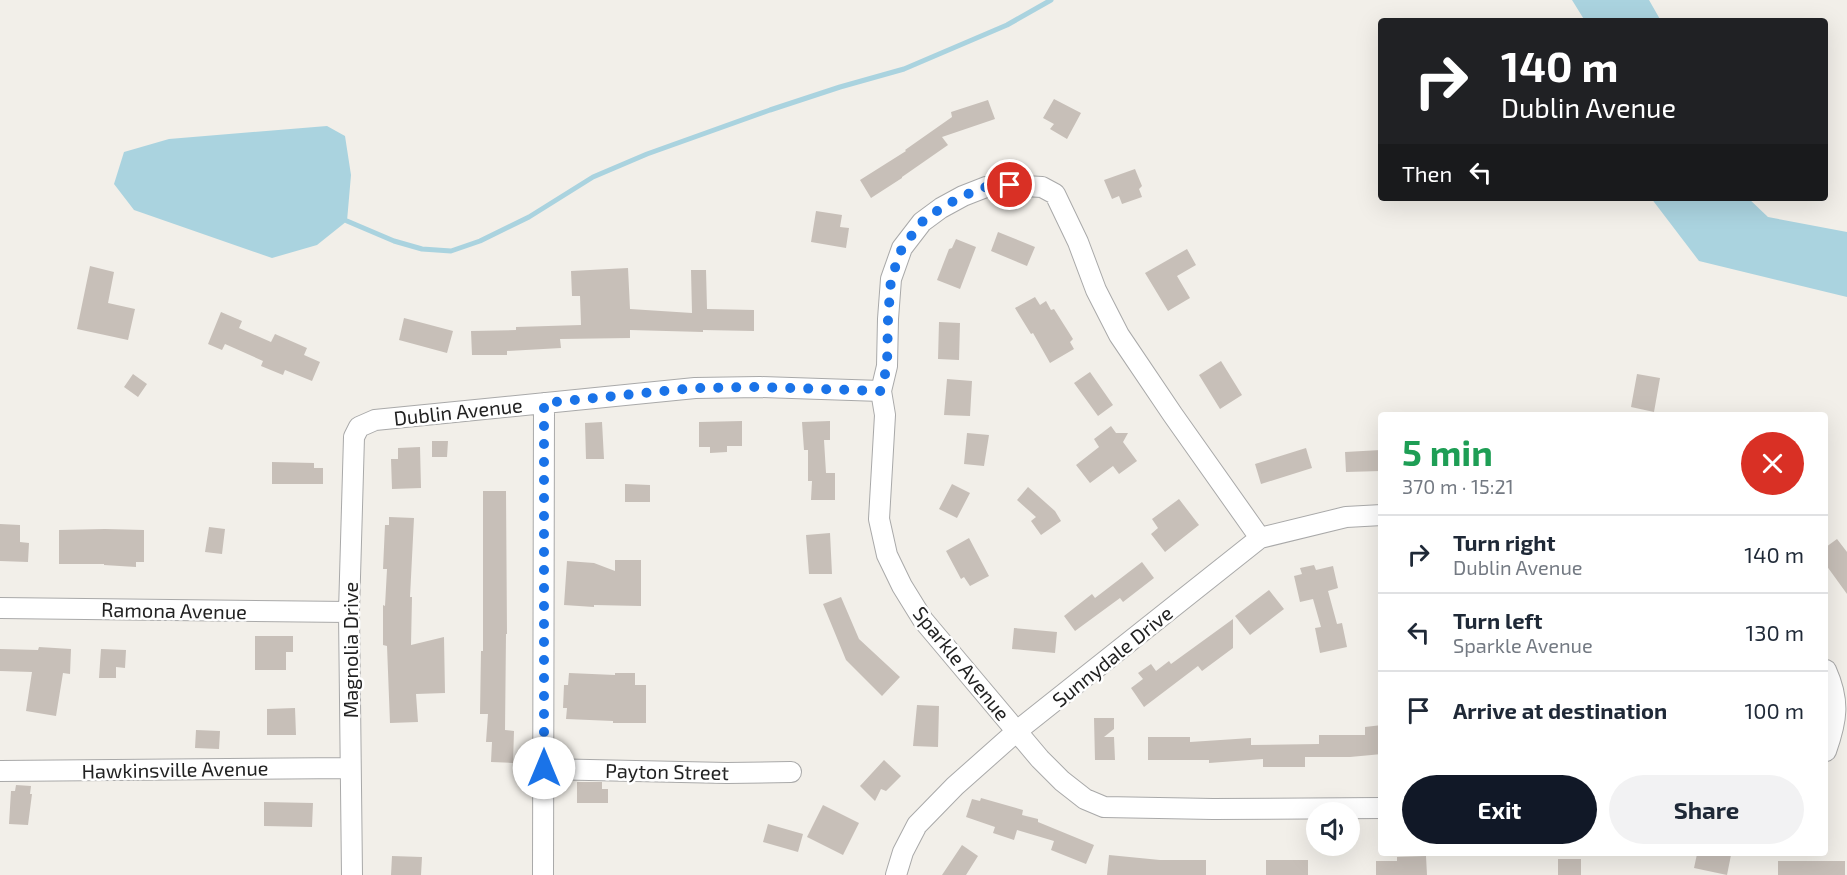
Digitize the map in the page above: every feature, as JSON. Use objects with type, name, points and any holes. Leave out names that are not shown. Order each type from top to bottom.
[{"type":"street","name":"Sparkle Avenue","points":[[1260,538],[1119,335],[1096,290],[1078,242],[1055,194],[1042,187],[1010,185],[986,187],[941,208],[922,222],[902,248],[891,279],[887,366],[881,391],[885,415],[879,519],[887,555],[902,586],[923,620],[1017,731],[1062,781],[1084,799],[1104,807],[1378,808]]},
{"type":"street","name":"Dublin Avenue","points":[[359,427],[375,420],[695,388],[760,387],[881,391]]},
{"type":"street","points":[[543,875],[544,403]]},
{"type":"street","name":"Magnolia Drive","points":[[352,875],[349,612],[354,437],[359,427]]},
{"type":"street","name":"Sunnydale Drive","points":[[896,875],[903,852],[917,825],[955,786],[1017,731],[1260,538],[1346,517],[1378,515]]},
{"type":"street","name":"Ramona Avenue","points":[[0,608],[349,612]]},
{"type":"street","points":[[1828,675],[1837,715],[1828,744]]},
{"type":"street","name":"Hawkinsville Avenue","points":[[0,771],[350,768]]},
{"type":"street","name":"Payton Street","points":[[544,768],[727,773],[791,772]]},
{"type":"water","points":[[1572,0],[1649,0],[1659,18],[1583,18]]},
{"type":"water","points":[[327,126],[345,136],[351,175],[347,221],[317,245],[272,258],[134,210],[114,184],[124,152],[169,139]]},
{"type":"water","points":[[1653,201],[1751,201],[1768,217],[1847,232],[1847,297],[1699,261]]},
{"type":"building","points":[[1054,99],[1081,113],[1067,139],[1050,129],[1054,124],[1043,118]]},
{"type":"building","points":[[988,100],[995,119],[942,137],[948,145],[871,198],[860,180],[906,151],[952,117],[951,112]]},
{"type":"building","points":[[1135,169],[1142,186],[1139,189],[1142,197],[1122,204],[1119,196],[1112,199],[1104,180]]},
{"type":"building","points":[[816,211],[842,215],[840,227],[849,228],[846,248],[811,242]]},
{"type":"building","points":[[998,232],[1035,247],[1027,266],[991,251]]},
{"type":"building","points":[[956,239],[976,247],[960,289],[937,280],[949,249],[952,248]]},
{"type":"building","points":[[1187,249],[1196,265],[1177,276],[1190,298],[1168,311],[1145,273]]},
{"type":"building","points":[[90,266],[114,272],[108,303],[135,309],[128,340],[77,329]]},
{"type":"building","points":[[628,268],[630,309],[692,313],[691,270],[706,270],[707,309],[754,310],[754,331],[630,330],[630,338],[560,339],[561,348],[507,351],[507,355],[472,355],[471,331],[581,325],[580,296],[572,296],[571,271]]},
{"type":"building","points":[[1035,297],[1040,305],[1046,301],[1051,310],[1054,309],[1073,339],[1070,342],[1074,349],[1050,363],[1015,308]]},
{"type":"building","points":[[221,312],[242,321],[239,328],[271,342],[275,334],[307,348],[304,355],[320,362],[312,381],[285,370],[283,375],[261,366],[263,361],[225,344],[222,350],[208,344]]},
{"type":"building","points":[[404,318],[453,331],[447,353],[399,340]]},
{"type":"building","points":[[939,322],[960,323],[959,360],[938,359]]},
{"type":"building","points":[[1221,361],[1242,395],[1220,409],[1199,375]]},
{"type":"building","points":[[1090,372],[1113,405],[1098,416],[1074,383]]},
{"type":"building","points":[[133,374],[147,384],[138,397],[124,387]]},
{"type":"building","points":[[1637,374],[1660,378],[1654,412],[1631,407]]},
{"type":"building","points":[[947,379],[972,381],[970,416],[944,415]]},
{"type":"building","points":[[742,421],[742,446],[727,446],[727,452],[710,453],[710,447],[699,447],[699,422]]},
{"type":"building","points":[[830,421],[830,440],[824,440],[826,473],[835,473],[835,500],[811,500],[812,481],[808,481],[808,450],[804,450],[802,422]]},
{"type":"building","points":[[602,422],[604,459],[586,459],[585,423]]},
{"type":"building","points":[[1111,426],[1116,433],[1128,433],[1123,442],[1137,461],[1119,474],[1113,466],[1090,483],[1076,465],[1099,447],[1094,439]]},
{"type":"building","points":[[967,433],[989,435],[984,466],[964,464]]},
{"type":"building","points":[[432,441],[448,441],[447,457],[432,457]]},
{"type":"building","points":[[420,447],[421,488],[392,489],[391,459],[398,459],[398,448]]},
{"type":"building","points":[[1306,448],[1312,468],[1261,484],[1255,464]]},
{"type":"building","points":[[1378,450],[1378,471],[1346,472],[1345,452]]},
{"type":"building","points":[[272,462],[314,463],[314,468],[323,468],[323,484],[272,484]]},
{"type":"building","points":[[625,484],[650,485],[650,502],[625,502]]},
{"type":"building","points":[[952,484],[970,493],[957,518],[939,509]]},
{"type":"building","points":[[1028,487],[1055,511],[1061,521],[1041,535],[1031,521],[1036,517],[1017,500]]},
{"type":"building","points":[[483,491],[506,491],[505,730],[514,731],[513,763],[491,762],[492,742],[486,742],[488,714],[480,714],[481,651],[483,651]]},
{"type":"building","points":[[1179,499],[1199,525],[1165,552],[1151,534],[1158,528],[1152,519]]},
{"type":"building","points":[[389,517],[414,518],[410,597],[412,597],[411,645],[444,637],[445,693],[416,694],[418,722],[390,723],[387,646],[383,645],[383,605],[385,606],[387,569],[383,569],[385,525],[389,525]]},
{"type":"building","points":[[0,524],[20,525],[20,542],[29,543],[28,562],[0,561]]},
{"type":"building","points":[[209,527],[225,529],[222,554],[205,552]]},
{"type":"building","points":[[59,530],[144,530],[144,562],[136,562],[136,567],[59,564]]},
{"type":"building","points":[[830,533],[832,574],[809,574],[806,535]]},
{"type":"building","points":[[969,538],[989,576],[970,586],[964,577],[961,579],[946,551]]},
{"type":"building","points":[[1837,539],[1847,552],[1847,594],[1828,568],[1828,546]]},
{"type":"building","points":[[615,560],[641,560],[641,606],[564,605],[567,561],[594,563],[615,571]]},
{"type":"building","points":[[1142,562],[1154,578],[1123,602],[1120,598],[1075,631],[1064,616],[1092,594],[1095,598]]},
{"type":"building","points":[[1314,565],[1316,570],[1333,566],[1338,588],[1328,591],[1337,624],[1342,623],[1347,647],[1320,653],[1315,628],[1321,627],[1313,599],[1300,602],[1294,576],[1302,574],[1300,568]]},
{"type":"building","points":[[1269,590],[1284,609],[1250,635],[1235,616]]},
{"type":"building","points":[[841,597],[859,639],[900,677],[882,696],[846,660],[823,604]]},
{"type":"building","points":[[1233,619],[1233,648],[1202,671],[1198,666],[1144,707],[1131,688],[1143,679],[1138,673],[1151,664],[1156,671],[1169,661],[1171,664]]},
{"type":"building","points":[[1014,628],[1057,632],[1055,653],[1012,649]]},
{"type":"building","points":[[255,636],[293,636],[293,652],[286,652],[286,670],[255,670]]},
{"type":"building","points":[[39,647],[71,649],[70,674],[63,673],[56,716],[26,711],[32,672],[0,671],[0,649],[38,650]]},
{"type":"building","points":[[101,649],[126,650],[125,668],[116,667],[116,678],[99,678]]},
{"type":"building","points":[[569,673],[615,675],[615,673],[635,673],[635,685],[646,685],[646,723],[566,719],[567,708],[563,708],[564,685],[568,685]]},
{"type":"building","points":[[917,705],[939,706],[938,747],[913,746]]},
{"type":"building","points":[[295,708],[296,735],[267,735],[267,709]]},
{"type":"building","points":[[1094,718],[1114,718],[1114,729],[1104,737],[1114,737],[1115,760],[1095,760]]},
{"type":"building","points":[[1378,725],[1378,754],[1305,757],[1305,767],[1263,767],[1263,759],[1209,763],[1209,760],[1148,760],[1148,737],[1190,737],[1190,742],[1251,738],[1251,745],[1319,744],[1319,735],[1365,735],[1365,727]]},
{"type":"building","points":[[196,730],[220,731],[219,749],[195,748]]},
{"type":"building","points":[[884,760],[901,776],[886,791],[881,789],[875,801],[860,786]]},
{"type":"building","points":[[577,782],[602,782],[602,789],[608,789],[608,803],[577,803]]},
{"type":"building","points":[[16,785],[31,786],[28,825],[9,824],[11,791],[15,791]]},
{"type":"building","points":[[981,798],[1023,810],[1022,815],[1038,819],[1038,822],[1094,845],[1086,864],[1051,850],[1054,841],[1017,830],[1014,840],[993,833],[995,827],[966,817],[972,799],[980,801]]},
{"type":"building","points":[[264,802],[313,803],[312,827],[264,826]]},
{"type":"building","points":[[823,805],[859,823],[843,855],[807,837]]},
{"type":"building","points":[[768,824],[803,834],[798,852],[763,842]]},
{"type":"building","points":[[962,845],[978,856],[966,875],[942,875]]},
{"type":"building","points":[[1109,855],[1160,860],[1206,860],[1206,875],[1107,875]]},
{"type":"building","points":[[392,856],[422,857],[421,875],[391,875]]},
{"type":"building","points":[[1426,856],[1427,875],[1376,875],[1376,861],[1397,861],[1397,857]]},
{"type":"building","points":[[1697,856],[1731,856],[1727,875],[1694,868]]},
{"type":"building","points":[[1558,859],[1581,859],[1581,875],[1558,875]]},
{"type":"building","points":[[1266,860],[1308,860],[1308,875],[1266,875]]},
{"type":"building","points":[[1778,861],[1845,861],[1845,875],[1778,875]]},
{"type":"waterway","points":[[347,221],[394,241],[422,249],[451,251],[480,241],[529,217],[593,177],[647,154],[770,110],[904,69],[1007,25],[1051,0]]},
{"type":"route","points":[[544,768],[544,403],[695,388],[760,387],[881,391],[887,366],[891,279],[902,248],[922,222],[941,208],[986,187],[1010,185]]}]
